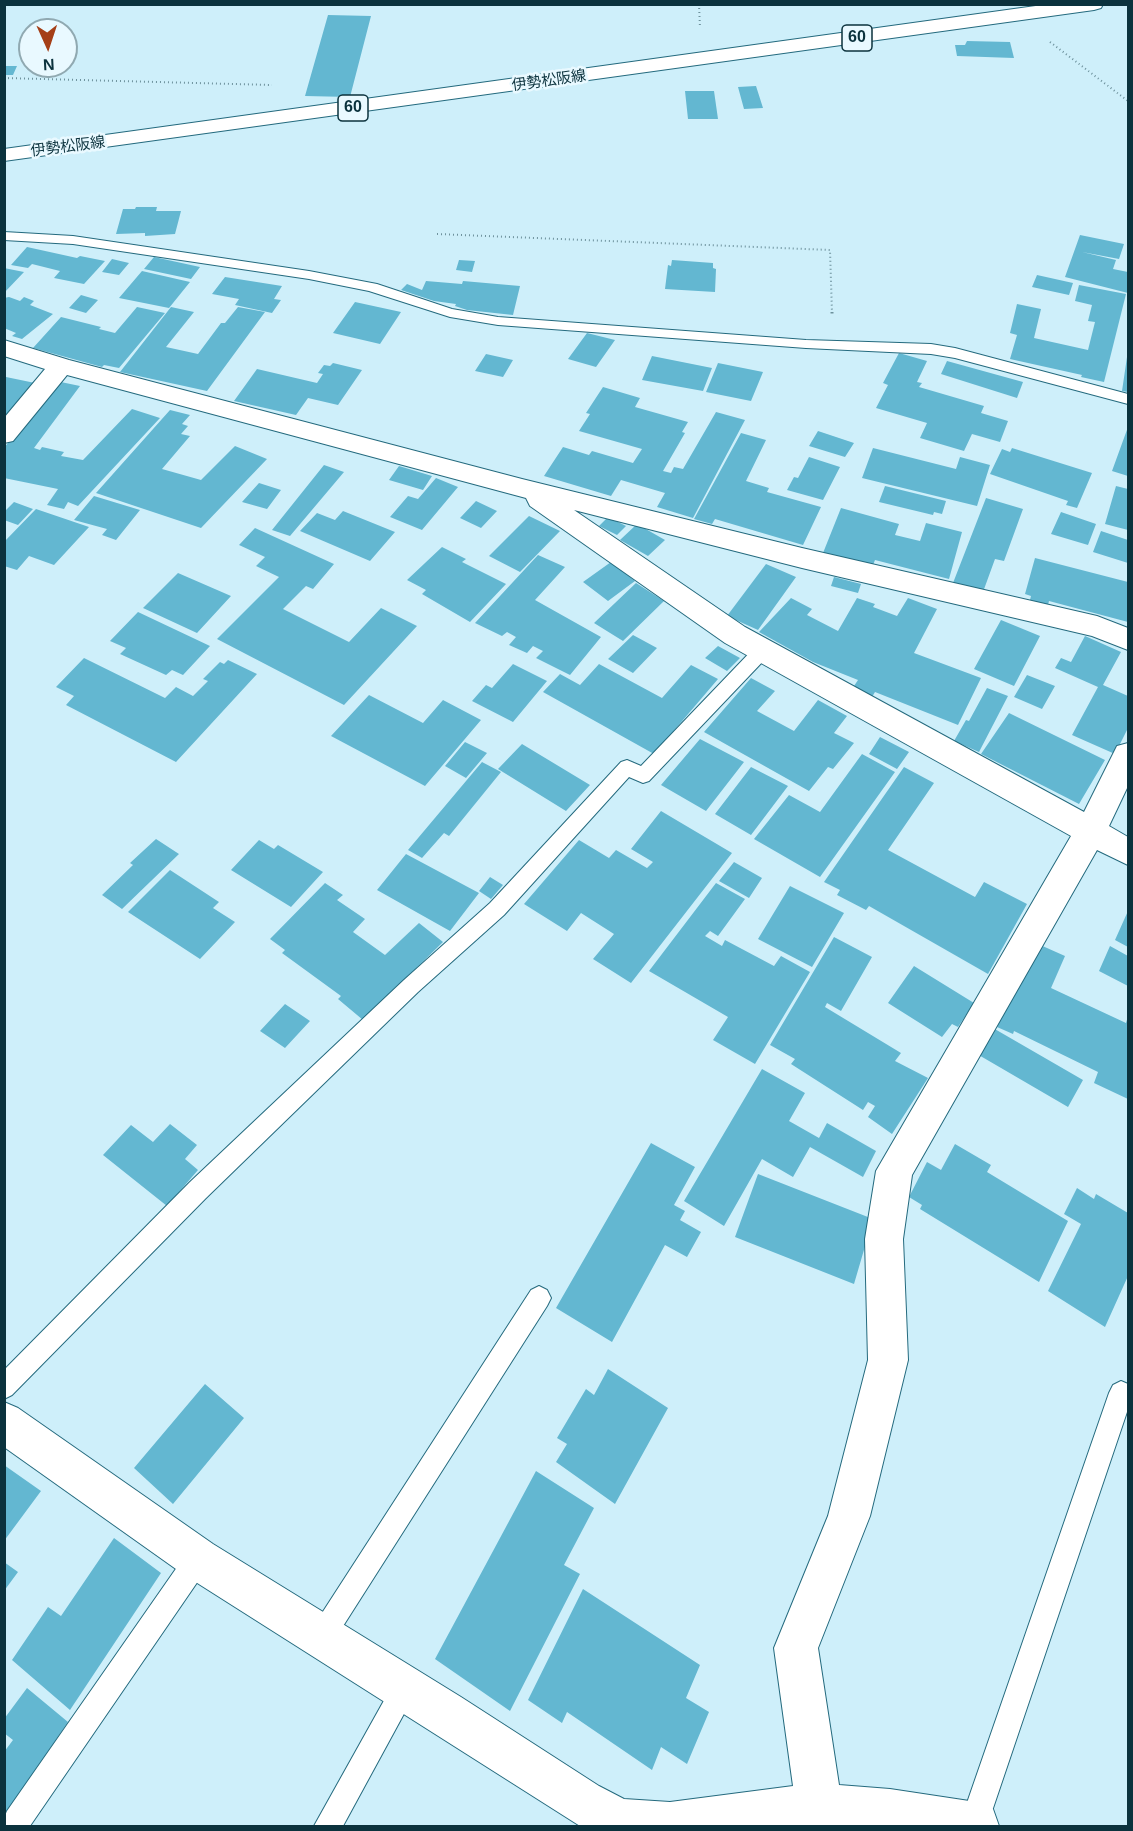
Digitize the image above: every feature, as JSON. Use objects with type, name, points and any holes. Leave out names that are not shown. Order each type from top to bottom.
[{"type":"street","name":"伊勢松阪線","points":[[4,155],[1094,4]]},
{"type":"street","points":[[4,348],[61,366],[522,488],[802,558],[1097,627],[1128,639]]},
{"type":"street","points":[[4,435],[61,366]]},
{"type":"street","points":[[522,488],[735,635],[1128,852]]},
{"type":"street","points":[[819,1807],[796,1648],[849,1516],[888,1360],[884,1239],[894,1171],[1090,831],[1128,755]]},
{"type":"street","points":[[4,1422],[198,1559],[405,1688],[582,1803],[621,1822],[670,1826],[747,1814],[819,1807],[890,1813],[974,1826]]},
{"type":"lane","points":[[4,236],[73,240],[309,275],[372,287],[450,314],[498,321],[919,348],[956,353],[1128,399]]},
{"type":"lane","points":[[4,1387],[198,1190],[411,986],[497,909],[627,767],[643,776],[763,650]]},
{"type":"lane","points":[[322,1636],[539,1298]]},
{"type":"lane","points":[[974,1826],[1121,1393],[1128,1397]]},
{"type":"lane","points":[[17,1821],[198,1559]]},
{"type":"lane","points":[[328,1827],[405,1688]]},
{"type":"path","points":[[1012,16],[1093,72],[1128,101]]},
{"type":"path","points":[[4,78],[297,85],[290,117]]},
{"type":"path","points":[[437,234],[830,250],[832,344]]},
{"type":"building","points":[[328,15],[371,16],[350,97],[305,96]]},
{"type":"building","points":[[967,41],[1010,42],[1014,58],[957,56],[955,45],[965,45]]},
{"type":"building","points":[[5,66],[17,66],[13,75],[4,75]]},
{"type":"building","points":[[756,86],[763,108],[744,109],[738,87]]},
{"type":"building","points":[[685,91],[714,91],[718,119],[688,119]]},
{"type":"building","points":[[136,207],[157,207],[156,211],[181,211],[175,234],[145,236],[145,233],[116,234],[123,209],[135,209]]},
{"type":"building","points":[[1080,235],[1124,244],[1119,259],[1082,252],[1116,260],[1113,269],[1128,272],[1128,293],[1065,277]]},
{"type":"building","points":[[27,247],[77,258],[80,256],[105,261],[84,284],[54,278],[60,271],[32,264],[28,268],[11,265]]},
{"type":"building","points":[[154,257],[200,267],[191,279],[144,269]]},
{"type":"building","points":[[112,259],[129,263],[119,275],[102,272]]},
{"type":"building","points":[[459,260],[475,261],[472,272],[456,270]]},
{"type":"building","points":[[672,260],[713,263],[713,268],[716,269],[715,292],[665,289],[668,265],[671,266]]},
{"type":"building","points":[[4,268],[24,272],[4,293]]},
{"type":"building","points":[[142,271],[190,282],[169,308],[119,298]]},
{"type":"building","points":[[1037,275],[1073,283],[1069,295],[1032,287]]},
{"type":"building","points":[[225,277],[282,286],[274,299],[281,300],[272,313],[235,305],[239,299],[212,294]]},
{"type":"building","points":[[426,281],[462,284],[463,281],[520,286],[513,315],[467,310],[455,306],[456,304],[434,301],[401,290],[407,284],[422,290]]},
{"type":"building","points":[[1079,285],[1126,294],[1104,382],[1010,359],[1017,335],[1010,333],[1017,304],[1041,309],[1034,338],[1088,350],[1095,322],[1088,321],[1092,305],[1075,301]]},
{"type":"building","points":[[81,295],[98,300],[86,313],[69,308]]},
{"type":"building","points":[[9,297],[20,301],[24,297],[34,301],[30,305],[53,314],[22,339],[12,336],[16,333],[4,328],[4,298]]},
{"type":"building","points":[[355,302],[401,312],[380,344],[333,333]]},
{"type":"building","points":[[137,307],[165,313],[119,368],[104,365],[102,367],[33,348],[61,317],[115,333]]},
{"type":"building","points":[[171,307],[194,312],[166,347],[198,354],[221,323],[225,323],[238,307],[265,312],[207,391],[120,372]]},
{"type":"building","points":[[587,333],[615,340],[596,367],[568,359]]},
{"type":"building","points":[[899,353],[927,361],[917,382],[922,383],[919,387],[984,406],[981,413],[1008,421],[1000,442],[972,434],[964,451],[920,438],[927,423],[876,408],[888,385],[883,383]]},
{"type":"building","points":[[486,354],[513,360],[503,377],[475,371]]},
{"type":"building","points":[[652,356],[712,368],[703,391],[642,380]]},
{"type":"building","points":[[1128,358],[1128,392],[1122,391]]},
{"type":"building","points":[[947,361],[1023,382],[1017,398],[941,374]]},
{"type":"building","points":[[333,363],[362,370],[338,405],[308,398],[296,415],[234,401],[257,369],[317,383],[323,374],[318,373],[324,365],[330,366]]},
{"type":"building","points":[[718,363],[763,372],[751,401],[706,392]]},
{"type":"building","points":[[6,377],[35,383],[9,417],[4,416]]},
{"type":"building","points":[[56,381],[80,386],[34,448],[40,450],[42,447],[64,452],[61,456],[83,460],[132,409],[160,418],[78,506],[68,502],[64,509],[47,505],[58,489],[4,478],[4,448]]},
{"type":"building","points":[[603,387],[640,398],[635,407],[688,422],[682,432],[685,433],[663,471],[671,473],[674,467],[683,469],[716,412],[745,420],[693,518],[657,507],[665,493],[621,480],[611,496],[544,476],[563,447],[589,455],[592,451],[633,463],[642,449],[579,431],[590,414],[586,413]]},
{"type":"building","points":[[170,410],[190,415],[182,424],[188,426],[181,434],[190,436],[162,469],[201,480],[235,446],[267,459],[201,528],[96,493]]},
{"type":"building","points":[[1128,427],[1128,476],[1112,471]]},
{"type":"building","points":[[818,431],[854,443],[845,457],[809,446]]},
{"type":"building","points":[[741,433],[766,440],[746,481],[769,488],[767,492],[821,507],[803,545],[715,519],[712,524],[694,519]]},
{"type":"building","points":[[873,448],[956,469],[960,457],[990,465],[977,506],[862,478]]},
{"type":"building","points":[[1012,448],[1092,473],[1077,508],[1066,505],[1068,501],[990,474],[1002,449],[1010,452]]},
{"type":"building","points":[[809,457],[840,467],[823,500],[787,490],[794,477],[798,478]]},
{"type":"building","points":[[324,465],[344,472],[290,536],[272,530]]},
{"type":"building","points":[[399,466],[432,476],[423,490],[389,480]]},
{"type":"building","points":[[436,478],[458,487],[422,530],[390,517],[408,496],[418,499]]},
{"type":"building","points":[[259,483],[281,490],[267,509],[242,502]]},
{"type":"building","points":[[885,486],[946,501],[942,514],[934,512],[933,515],[879,502]]},
{"type":"building","points":[[1116,486],[1128,489],[1128,530],[1105,524]]},
{"type":"building","points":[[94,496],[140,510],[116,540],[102,535],[107,529],[74,520]]},
{"type":"building","points":[[986,498],[1023,509],[1004,561],[995,559],[983,592],[953,583]]},
{"type":"building","points":[[476,501],[497,511],[481,528],[460,518]]},
{"type":"building","points":[[14,502],[33,509],[18,525],[4,520],[4,512]]},
{"type":"building","points":[[841,508],[899,524],[895,535],[920,541],[926,523],[962,532],[949,579],[875,560],[873,565],[823,553]]},
{"type":"building","points":[[36,509],[89,527],[54,565],[29,556],[17,570],[4,566],[4,542]]},
{"type":"building","points":[[343,511],[395,532],[370,561],[300,531],[317,513],[335,520]]},
{"type":"building","points":[[1061,512],[1096,524],[1088,545],[1051,534]]},
{"type":"building","points":[[529,516],[560,531],[520,572],[489,556]]},
{"type":"building","points":[[608,517],[626,526],[617,535],[599,526]]},
{"type":"building","points":[[637,524],[665,540],[648,556],[620,540]]},
{"type":"building","points":[[255,528],[334,564],[313,589],[306,586],[283,609],[349,642],[381,608],[417,626],[344,705],[217,639],[279,577],[256,566],[265,557],[239,545]]},
{"type":"building","points":[[1101,531],[1128,540],[1128,563],[1093,552]]},
{"type":"building","points":[[442,547],[466,559],[462,562],[506,584],[470,622],[422,594],[426,590],[407,580]]},
{"type":"building","points":[[538,555],[565,567],[535,600],[601,637],[570,675],[536,658],[543,651],[533,646],[527,653],[509,645],[516,637],[507,632],[502,636],[475,623]]},
{"type":"building","points":[[1035,558],[1128,582],[1128,622],[1049,601],[1048,605],[1030,600],[1031,596],[1025,594]]},
{"type":"building","points":[[611,562],[635,581],[608,601],[583,582]]},
{"type":"building","points":[[766,564],[796,577],[758,630],[727,616]]},
{"type":"building","points":[[178,573],[231,596],[197,633],[143,608]]},
{"type":"building","points":[[834,577],[861,584],[858,593],[831,586]]},
{"type":"building","points":[[636,583],[664,601],[623,641],[594,623]]},
{"type":"building","points":[[791,598],[812,609],[807,615],[838,631],[857,598],[875,604],[873,607],[897,616],[908,598],[937,609],[914,653],[981,678],[958,725],[875,692],[872,697],[852,689],[858,680],[813,662],[759,632]]},
{"type":"building","points":[[138,612],[210,646],[183,675],[172,670],[166,675],[120,654],[126,648],[110,641]]},
{"type":"building","points":[[1001,620],[1040,636],[1014,686],[974,669]]},
{"type":"building","points":[[633,635],[657,648],[633,673],[608,659]]},
{"type":"building","points":[[1085,636],[1121,652],[1103,685],[1128,696],[1128,728],[1115,754],[1072,735],[1098,687],[1055,668],[1061,658],[1071,662]]},
{"type":"building","points":[[718,646],[740,658],[727,671],[705,658]]},
{"type":"building","points":[[84,658],[165,698],[176,687],[193,696],[208,681],[203,679],[220,662],[224,664],[228,660],[257,674],[176,762],[66,705],[74,696],[56,687]]},
{"type":"building","points":[[513,664],[547,681],[513,722],[472,701],[486,685],[492,688]]},
{"type":"building","points":[[599,664],[662,698],[691,665],[718,679],[654,754],[543,692],[560,674],[580,685]]},
{"type":"building","points":[[1027,675],[1055,686],[1042,709],[1014,697]]},
{"type":"building","points":[[751,678],[775,691],[757,711],[794,731],[818,700],[847,716],[834,733],[854,743],[833,769],[828,767],[809,791],[704,732]]},
{"type":"building","points":[[987,688],[1008,696],[979,752],[954,741],[966,720],[969,721]]},
{"type":"building","points":[[369,695],[423,723],[443,700],[481,720],[425,786],[331,736]]},
{"type":"building","points":[[1009,713],[1105,760],[1079,804],[981,754]]},
{"type":"building","points":[[880,737],[909,752],[897,769],[869,754]]},
{"type":"building","points":[[700,739],[744,762],[706,811],[661,785]]},
{"type":"building","points":[[465,742],[487,753],[466,778],[445,766]]},
{"type":"building","points":[[522,744],[590,785],[566,811],[498,769]]},
{"type":"building","points":[[862,754],[895,772],[820,877],[754,839],[789,795],[820,812]]},
{"type":"building","points":[[482,762],[501,772],[449,836],[444,833],[422,858],[408,850]]},
{"type":"building","points":[[751,767],[788,786],[751,835],[715,814]]},
{"type":"building","points":[[904,767],[934,783],[888,850],[975,897],[984,882],[1027,904],[988,974],[869,906],[866,910],[837,895],[840,890],[824,882]]},
{"type":"building","points":[[661,811],[732,853],[631,983],[593,959],[614,934],[581,913],[567,931],[524,904],[579,840],[609,858],[616,850],[647,868],[653,862],[631,849]]},
{"type":"building","points":[[156,839],[179,854],[122,909],[102,895],[133,865],[130,863]]},
{"type":"building","points":[[259,840],[274,849],[278,845],[323,872],[291,907],[231,870]]},
{"type":"building","points":[[406,854],[479,893],[450,931],[377,890]]},
{"type":"building","points":[[734,862],[762,878],[749,898],[719,881]]},
{"type":"building","points":[[170,870],[219,902],[213,908],[235,922],[200,959],[128,912]]},
{"type":"building","points":[[490,877],[503,885],[491,899],[479,891]]},
{"type":"building","points":[[325,883],[343,895],[337,900],[365,919],[353,932],[385,955],[419,923],[443,942],[363,1020],[338,999],[341,996],[282,953],[285,950],[270,939]]},
{"type":"building","points":[[716,883],[745,899],[718,936],[710,931],[705,936],[722,946],[725,940],[774,966],[781,956],[810,972],[755,1064],[713,1040],[728,1017],[649,971]]},
{"type":"building","points":[[790,886],[844,913],[812,967],[758,939]]},
{"type":"building","points":[[1128,911],[1128,947],[1115,940]]},
{"type":"building","points":[[834,937],[872,957],[841,1011],[827,1003],[825,1007],[901,1053],[895,1061],[928,1078],[892,1134],[868,1117],[875,1106],[868,1102],[863,1110],[791,1064],[795,1059],[770,1045]]},
{"type":"building","points":[[1038,944],[1065,956],[1051,988],[1126,1023],[1128,1016],[1128,1099],[1094,1083],[1098,1072],[1014,1031],[1013,1034],[997,1027]]},
{"type":"building","points":[[1110,946],[1128,956],[1128,986],[1099,971]]},
{"type":"building","points":[[914,966],[974,1003],[958,1027],[952,1024],[942,1037],[888,1003]]},
{"type":"building","points":[[285,1004],[310,1021],[285,1048],[260,1031]]},
{"type":"building","points":[[993,1028],[1083,1080],[1068,1107],[977,1054]]},
{"type":"building","points":[[762,1069],[805,1093],[789,1121],[819,1138],[827,1123],[876,1151],[863,1177],[810,1147],[793,1177],[762,1159],[724,1226],[684,1201]]},
{"type":"building","points":[[170,1124],[197,1145],[185,1159],[198,1170],[167,1206],[103,1155],[131,1125],[153,1142]]},
{"type":"building","points":[[651,1143],[695,1167],[674,1205],[685,1211],[680,1220],[701,1232],[687,1257],[665,1245],[612,1342],[556,1308]]},
{"type":"building","points":[[955,1144],[991,1165],[987,1172],[1068,1221],[1039,1282],[920,1209],[922,1205],[909,1197],[927,1162],[941,1170]]},
{"type":"building","points":[[758,1174],[873,1219],[854,1284],[735,1237]]},
{"type":"building","points":[[1077,1188],[1094,1199],[1096,1194],[1128,1213],[1128,1276],[1105,1327],[1048,1291],[1081,1224],[1064,1214]]},
{"type":"building","points":[[608,1369],[668,1408],[615,1504],[556,1462],[567,1444],[557,1438],[586,1389],[594,1395]]},
{"type":"building","points":[[205,1384],[244,1418],[173,1504],[134,1468]]},
{"type":"building","points":[[4,1465],[41,1491],[4,1541]]},
{"type":"building","points":[[536,1471],[594,1508],[564,1565],[580,1574],[510,1711],[435,1659]]},
{"type":"building","points":[[114,1538],[161,1573],[70,1710],[12,1660],[48,1607],[61,1616]]},
{"type":"building","points":[[4,1562],[18,1572],[4,1591]]},
{"type":"building","points":[[583,1589],[700,1665],[686,1698],[709,1712],[687,1764],[661,1747],[652,1770],[567,1712],[562,1723],[528,1700]]},
{"type":"building","points":[[27,1688],[68,1722],[4,1816],[4,1752],[13,1740],[4,1733],[4,1719]]}]
